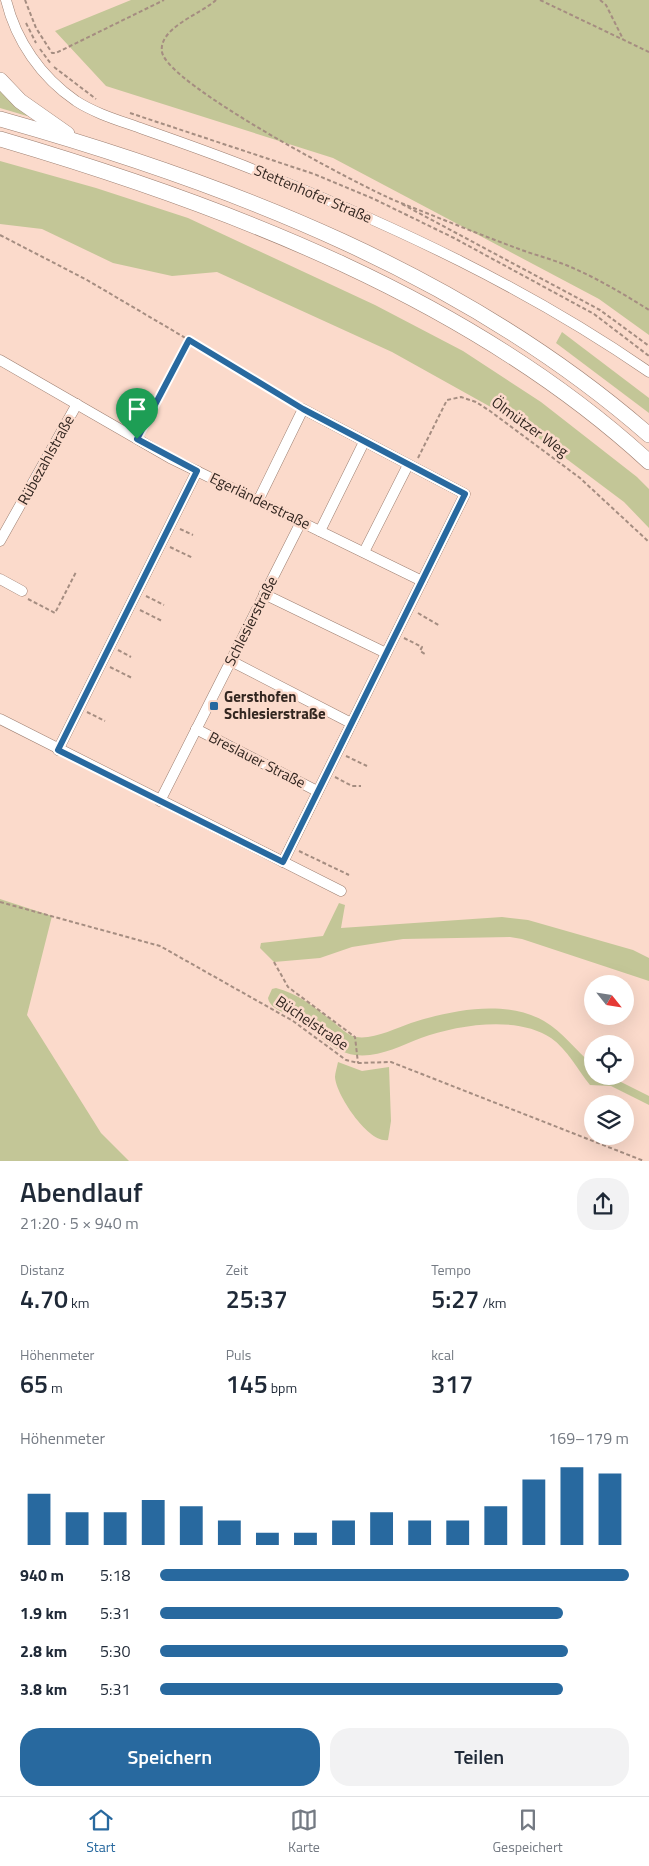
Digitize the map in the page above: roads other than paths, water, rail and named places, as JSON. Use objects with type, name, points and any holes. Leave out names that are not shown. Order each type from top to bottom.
[{"type":"highway","points":[[0,80],[20,100],[76,141]]},
{"type":"highway","points":[[0,119],[76,141],[190,179],[321,232],[425,283],[543,354],[590,387],[649,435]]},
{"type":"highway","points":[[0,139],[71,160],[178,196],[270,232],[353,270],[459,326],[533,372],[601,421],[649,462]]},
{"type":"street","name":"Stettenhofer Straße","points":[[6,0],[11,21],[26,50],[47,76],[78,102],[114,118],[238,163],[308,191],[433,247],[562,315],[649,372]]},
{"type":"street","name":"Egerländerstraße","points":[[0,360],[137,439],[197,471],[422,581]]},
{"type":"street","name":"Rübezahlstraße","points":[[0,541],[76,404]]},
{"type":"street","points":[[258,501],[303,409],[465,494],[283,862]]},
{"type":"street","points":[[320,531],[364,442]]},
{"type":"street","points":[[364,552],[411,466]]},
{"type":"street","points":[[58,750],[197,471]]},
{"type":"street","name":"Schlesierstraße","points":[[160,801],[301,522]]},
{"type":"street","points":[[0,579],[22,591]]},
{"type":"street","points":[[264,594],[386,653]]},
{"type":"street","points":[[231,661],[351,723]]},
{"type":"street","points":[[0,719],[58,750],[341,891]]},
{"type":"street","name":"Breslauer Straße","points":[[196,730],[317,791]]},
{"type":"place","name":"Gersthofen Schlesierstraße","points":[[214,706]]}]
